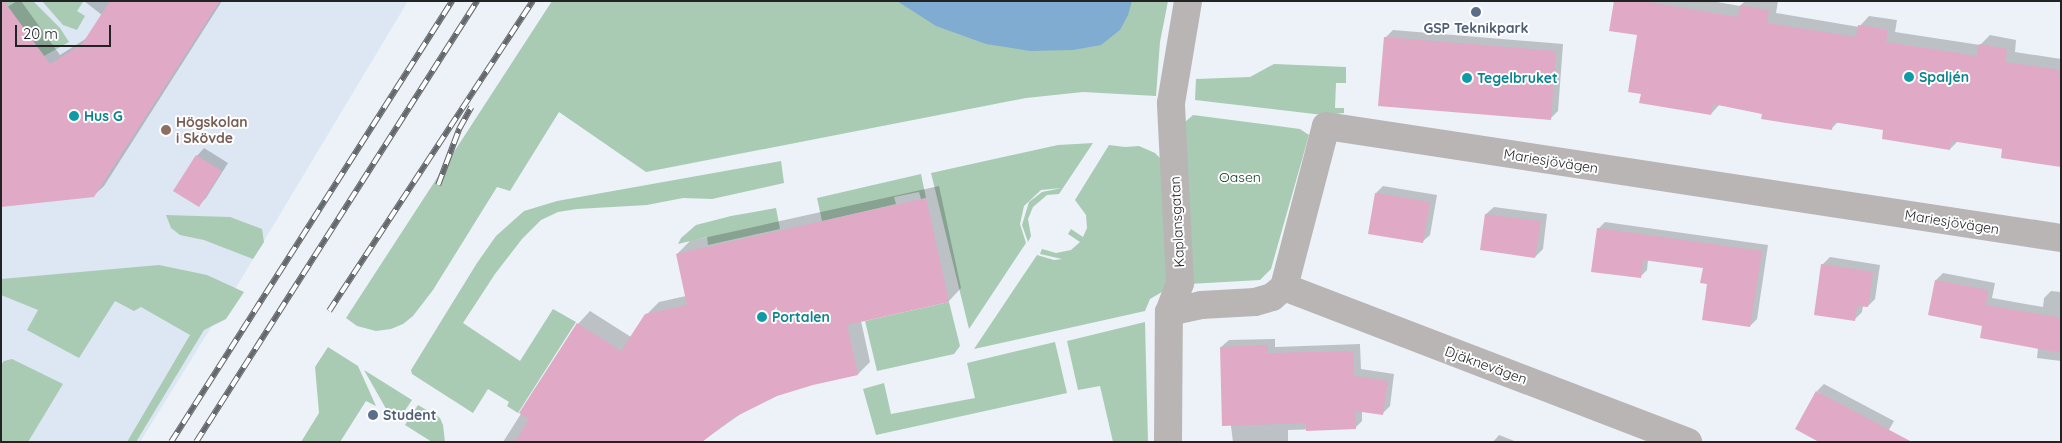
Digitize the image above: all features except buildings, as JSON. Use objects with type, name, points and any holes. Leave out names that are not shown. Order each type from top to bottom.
[{"type":"street","name":"Kaplansgatan","points":[[1168,442],[1169,312],[1180,283],[1171,103],[1188,1]]},
{"type":"street","name":"Mariesjövägen","points":[[1284,287],[1326,126],[2061,238]]},
{"type":"street","points":[[1169,312],[1201,305],[1255,302],[1272,297],[1284,287]]},
{"type":"street","name":"Djäknevägen","points":[[1284,287],[1688,442]]},
{"type":"shaded area","name":"Högskolan i Skövde","points":[[1,1],[408,1],[243,276],[140,442],[1,442]]},
{"type":"green space","points":[[1,1],[33,1],[60,28],[69,42],[44,56]]},
{"type":"green space","points":[[42,1],[83,2],[77,11],[85,16],[77,30],[63,25]]},
{"type":"green space","points":[[552,1],[1168,1],[1160,42],[1156,96],[1083,92],[1026,98],[646,172],[559,112],[510,191],[497,187],[433,290],[413,316],[403,324],[391,329],[376,331],[357,326],[346,318]]},
{"type":"green space","points":[[1274,64],[1346,67],[1346,83],[1336,83],[1335,108],[1344,108],[1344,113],[1323,115],[1195,100],[1196,79],[1250,77]]},
{"type":"green space","name":"Oasen","points":[[1193,115],[1300,129],[1309,135],[1271,269],[1260,280],[1189,284],[1185,122]]},
{"type":"green space","points":[[1093,143],[1059,194],[1047,195],[1033,207],[1028,219],[1031,236],[1028,242],[1022,225],[1029,202],[1042,192],[1062,188],[1041,190],[1024,206],[1020,224],[1026,243],[969,329],[931,173],[1058,145]]},
{"type":"green space","points":[[1109,145],[1139,146],[1155,153],[1170,168],[1172,286],[1150,299],[1145,311],[974,349],[1037,255],[1054,260],[1062,259],[1040,254],[1042,249],[1056,253],[1071,250],[1080,242],[1068,234],[1071,229],[1083,237],[1087,228],[1086,215],[1075,200]]},
{"type":"green space","points":[[781,161],[784,183],[712,199],[683,198],[647,205],[577,209],[558,212],[541,220],[522,239],[495,274],[463,323],[520,361],[553,309],[576,322],[518,413],[507,406],[509,402],[488,389],[473,413],[412,374],[411,370],[477,263],[496,236],[524,211],[557,201]]},
{"type":"green space","points":[[921,174],[926,198],[921,199],[919,192],[894,197],[896,204],[822,221],[817,198]]},
{"type":"green space","points":[[776,208],[780,229],[708,245],[707,237],[678,244],[681,238],[696,225],[731,216]]},
{"type":"green space","points":[[166,215],[230,217],[262,229],[264,242],[253,259],[204,240],[180,235],[171,228]]},
{"type":"green space","points":[[159,265],[207,275],[244,292],[226,319],[204,330],[136,442],[127,442],[190,335],[141,307],[134,311],[115,301],[79,358],[27,330],[38,310],[1,295],[1,279]]},
{"type":"green space","points":[[949,302],[960,346],[954,354],[877,371],[865,321]]},
{"type":"green space","points":[[1145,322],[1148,442],[1113,442],[1100,386],[1078,390],[1067,341]]},
{"type":"green space","points":[[1055,342],[1067,393],[876,435],[863,389],[884,383],[891,414],[975,398],[967,363]]},
{"type":"green space","points":[[328,347],[358,366],[376,406],[366,401],[340,442],[301,442],[319,413],[315,367]]},
{"type":"green space","points":[[12,359],[63,384],[28,442],[1,442],[1,365],[4,361]]},
{"type":"green space","points":[[364,370],[412,400],[398,421],[389,414]]},
{"type":"green space","points":[[418,405],[440,418],[443,425],[445,442],[432,442],[405,425]]},
{"type":"water","points":[[897,1],[1132,1],[1128,15],[1120,30],[1101,45],[1073,50],[1030,51],[986,44],[936,26]]},
{"type":"railway","points":[[171,442],[452,1]]},
{"type":"railway","points":[[196,442],[477,1]]},
{"type":"railway","points":[[329,311],[533,1]]},
{"type":"railway","points":[[438,185],[459,129],[471,107]]},
{"type":"place","name":"GSP Teknikpark","points":[[1476,12]]},
{"type":"place","name":"Spaljén","points":[[1909,77]]},
{"type":"place","name":"Tegelbruket","points":[[1467,78]]},
{"type":"place","name":"Hus G","points":[[74,116]]},
{"type":"place","name":"Högskolan i Skövde","points":[[166,130]]},
{"type":"place","name":"Portalen","points":[[762,317]]},
{"type":"place","name":"Student","points":[[373,415]]}]
